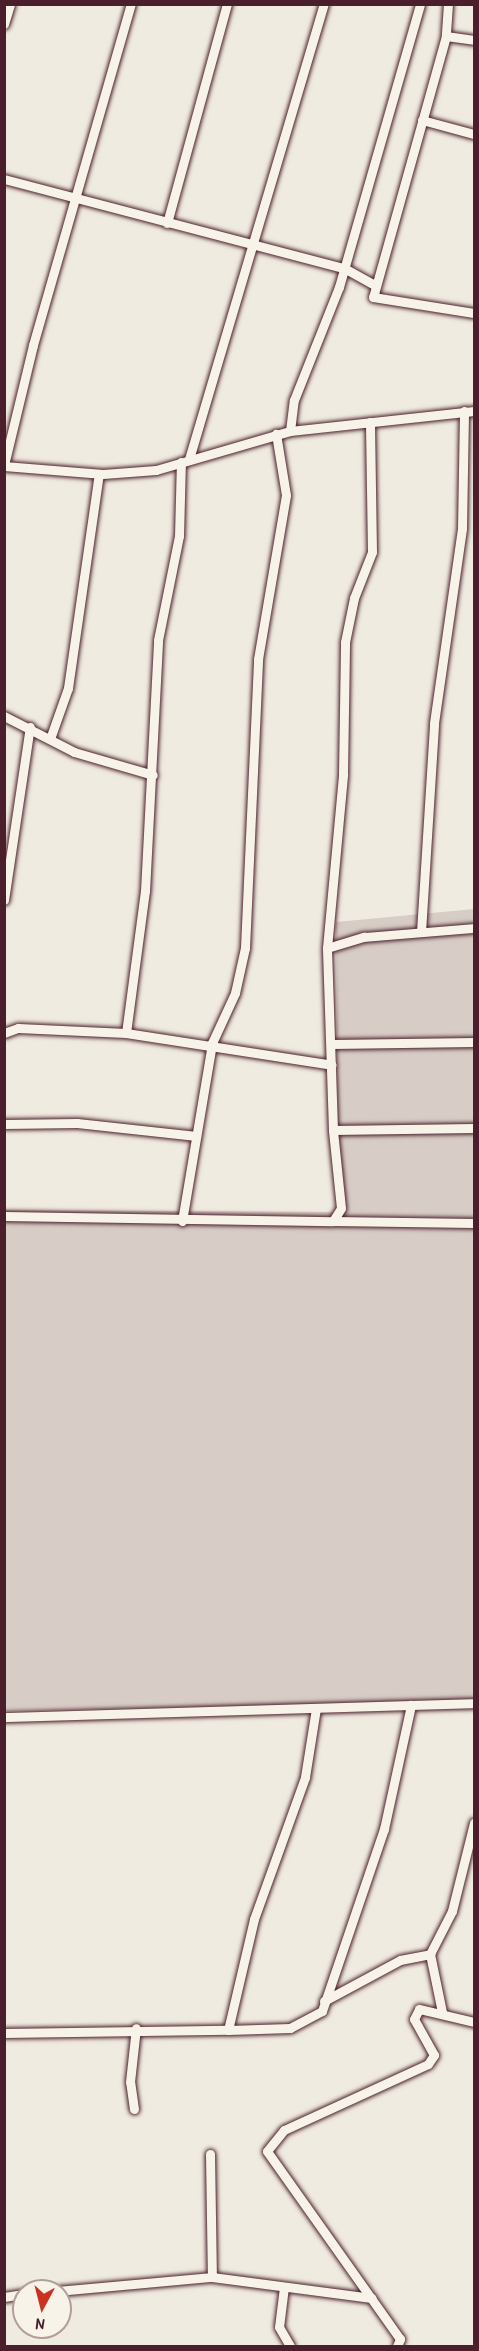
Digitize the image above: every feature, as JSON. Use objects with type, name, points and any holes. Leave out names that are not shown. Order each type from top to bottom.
[{"type":"street","points":[[4,24],[10,4]]},
{"type":"street","points":[[130,4],[78,199],[33,345],[4,465],[99,474],[185,460],[290,431],[474,411]]},
{"type":"street","points":[[167,223],[227,4]]},
{"type":"street","points":[[126,1033],[153,775],[158,640],[179,536],[185,460],[255,245],[324,4]]},
{"type":"street","points":[[290,431],[294,400],[344,268],[420,4]]},
{"type":"street","points":[[448,4],[446,36],[373,297],[379,301],[474,313]]},
{"type":"street","points":[[446,36],[474,40]]},
{"type":"street","points":[[422,120],[474,134]]},
{"type":"street","points":[[4,179],[344,268],[375,285]]},
{"type":"street","points":[[421,932],[434,723],[462,528],[464,411]]},
{"type":"street","points":[[333,1221],[341,1208],[333,1130],[332,1044],[327,948],[342,774],[345,642],[373,542],[370,422]]},
{"type":"street","points":[[182,1221],[212,1043],[235,993],[245,948],[258,659],[285,495],[276,434]]},
{"type":"street","points":[[51,736],[68,688],[99,474]]},
{"type":"street","points":[[4,717],[51,736],[74,752],[153,775]]},
{"type":"street","points":[[4,900],[30,727]]},
{"type":"street","points":[[327,948],[421,932],[474,927]]},
{"type":"street","points":[[4,1033],[18,1028],[126,1033],[212,1043],[332,1065]]},
{"type":"street","points":[[332,1044],[474,1042]]},
{"type":"street","points":[[4,1124],[77,1124],[196,1136]]},
{"type":"street","points":[[333,1130],[474,1128]]},
{"type":"street","points":[[4,1216],[182,1221],[474,1223]]},
{"type":"street","points":[[4,1717],[474,1703]]},
{"type":"street","points":[[325,2005],[384,1829],[411,1705]]},
{"type":"street","points":[[228,2030],[255,1919],[305,1777],[316,1708]]},
{"type":"street","points":[[442,2012],[430,1954],[452,1911],[474,1823]]},
{"type":"street","points":[[4,2033],[136,2028],[228,2030],[290,2028],[399,1960],[430,1954]]},
{"type":"street","points":[[397,2346],[400,2339],[267,2151],[284,2130],[428,2064],[434,2055],[431,2043],[414,2012],[429,2008],[474,2022]]},
{"type":"street","points":[[134,2109],[130,2082],[136,2028]]},
{"type":"street","points":[[210,2154],[212,2277]]},
{"type":"street","points":[[72,2290],[212,2277],[372,2298]]},
{"type":"street","points":[[284,2287],[279,2327],[290,2346]]},
{"type":"shaded area","points":[[474,909],[474,1701],[5,1711],[4,1210],[339,1212],[336,922]]}]
